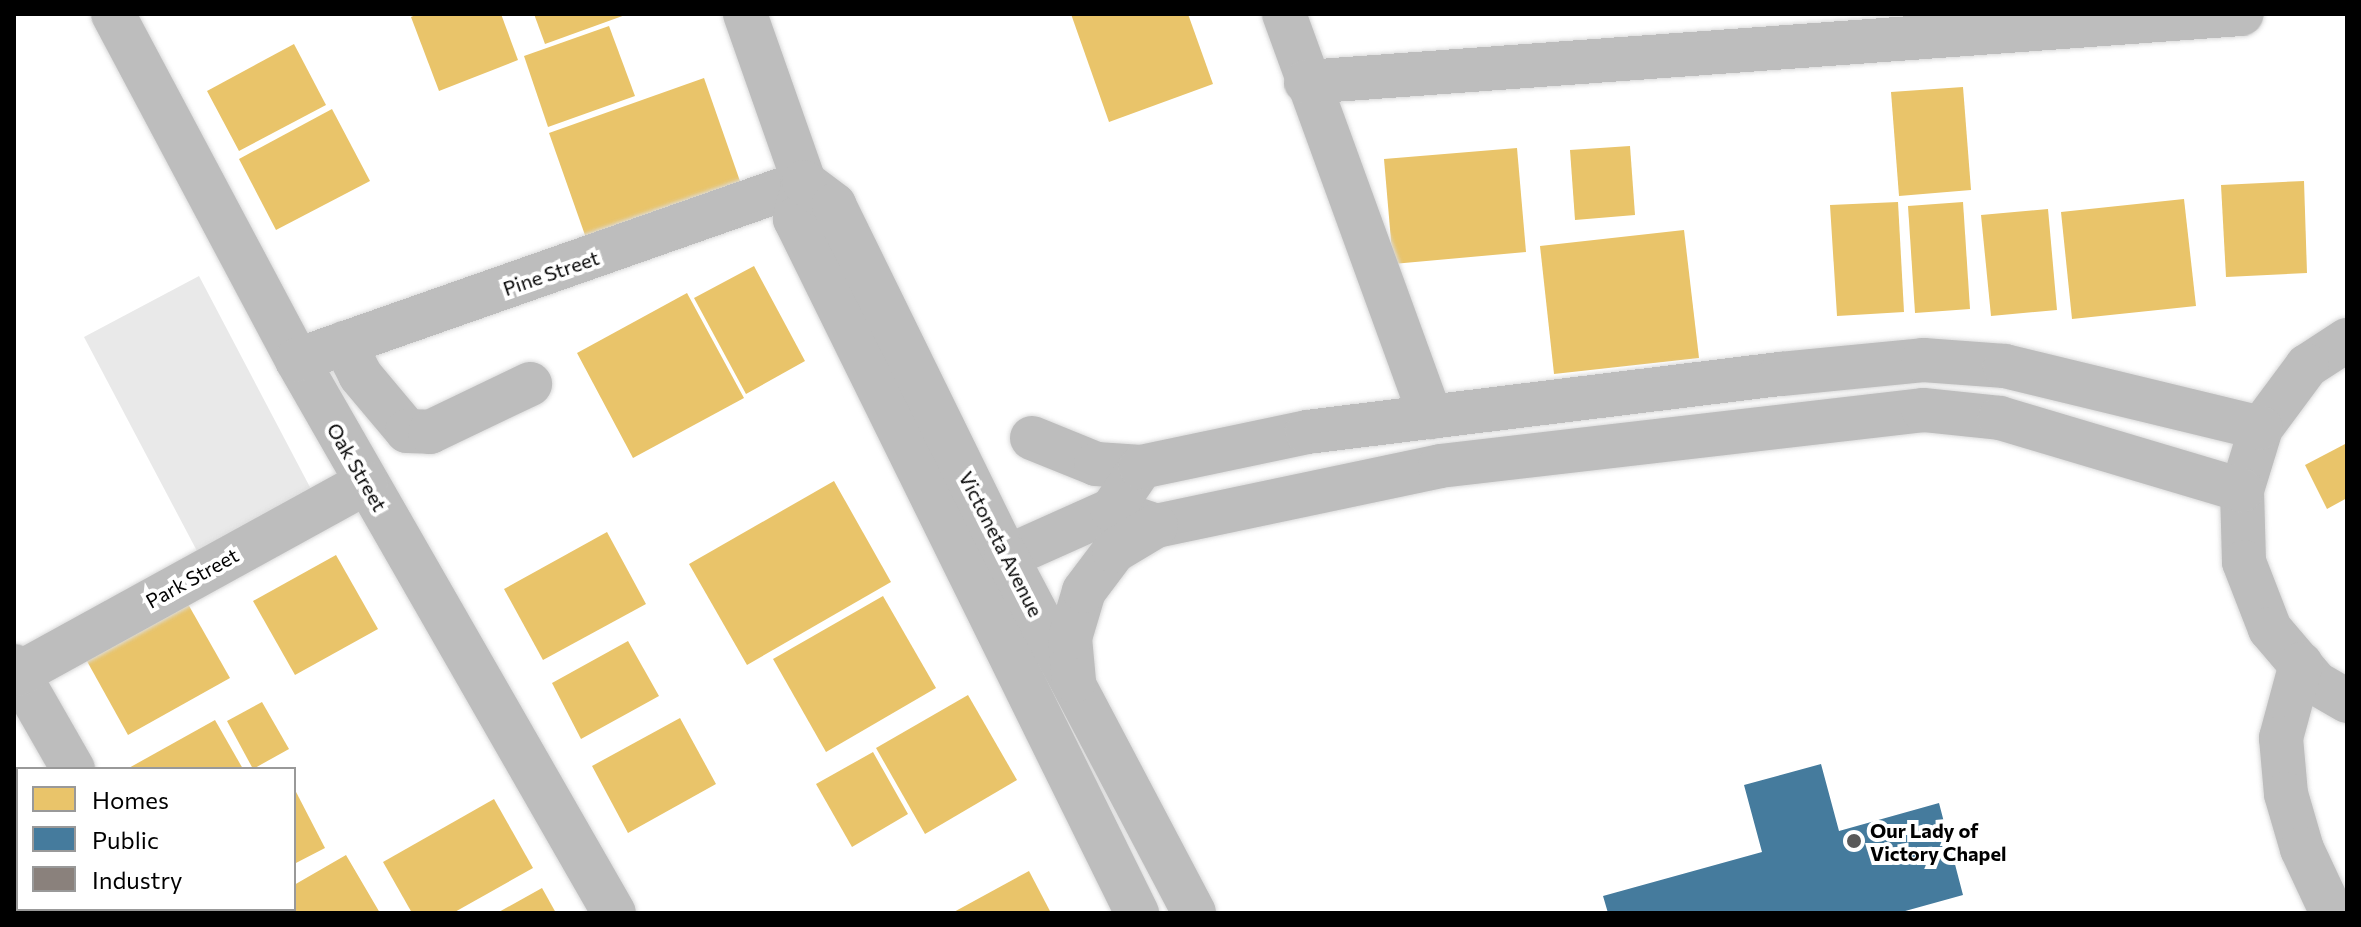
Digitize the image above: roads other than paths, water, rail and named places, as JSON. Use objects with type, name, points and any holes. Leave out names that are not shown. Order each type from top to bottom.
[{"type":"street","name":"Oak Street","points":[[113,14],[297,360],[614,913]]},
{"type":"street","points":[[745,14],[804,182]]},
{"type":"street","points":[[1284,14],[1306,82],[1431,417]]},
{"type":"street","points":[[1306,82],[2242,14]]},
{"type":"street","name":"Pine Street","points":[[297,360],[804,182]]},
{"type":"street","name":"Victoneta Avenue","points":[[1137,913],[967,575],[795,219],[804,182],[834,205],[1006,556],[1194,913]]},
{"type":"street","points":[[2347,340],[2307,366],[2261,428],[2242,490],[2244,562],[2270,629],[2316,683],[2347,701]]},
{"type":"street","points":[[344,343],[360,375],[407,431],[430,432],[530,384]]},
{"type":"street","points":[[1032,438],[1096,464],[1141,467],[1307,432],[1781,374],[1923,360],[2005,366],[2261,428]]},
{"type":"street","points":[[1781,374],[1786,424]]},
{"type":"street","points":[[1074,688],[1070,638],[1084,591],[1114,551],[1156,526],[1440,466],[1923,410],[2000,418],[2242,490]]},
{"type":"street","points":[[967,575],[1112,510],[1141,467]]},
{"type":"street","name":"Park Street","points":[[16,670],[366,483]]},
{"type":"street","points":[[1112,510],[1156,526]]},
{"type":"street","points":[[2301,664],[2281,738],[2286,794],[2302,849],[2332,913]]},
{"type":"street","points":[[16,670],[72,767]]},
{"type":"place","name":"Our Lady of Victory Chapel","points":[[1854,841]]}]
